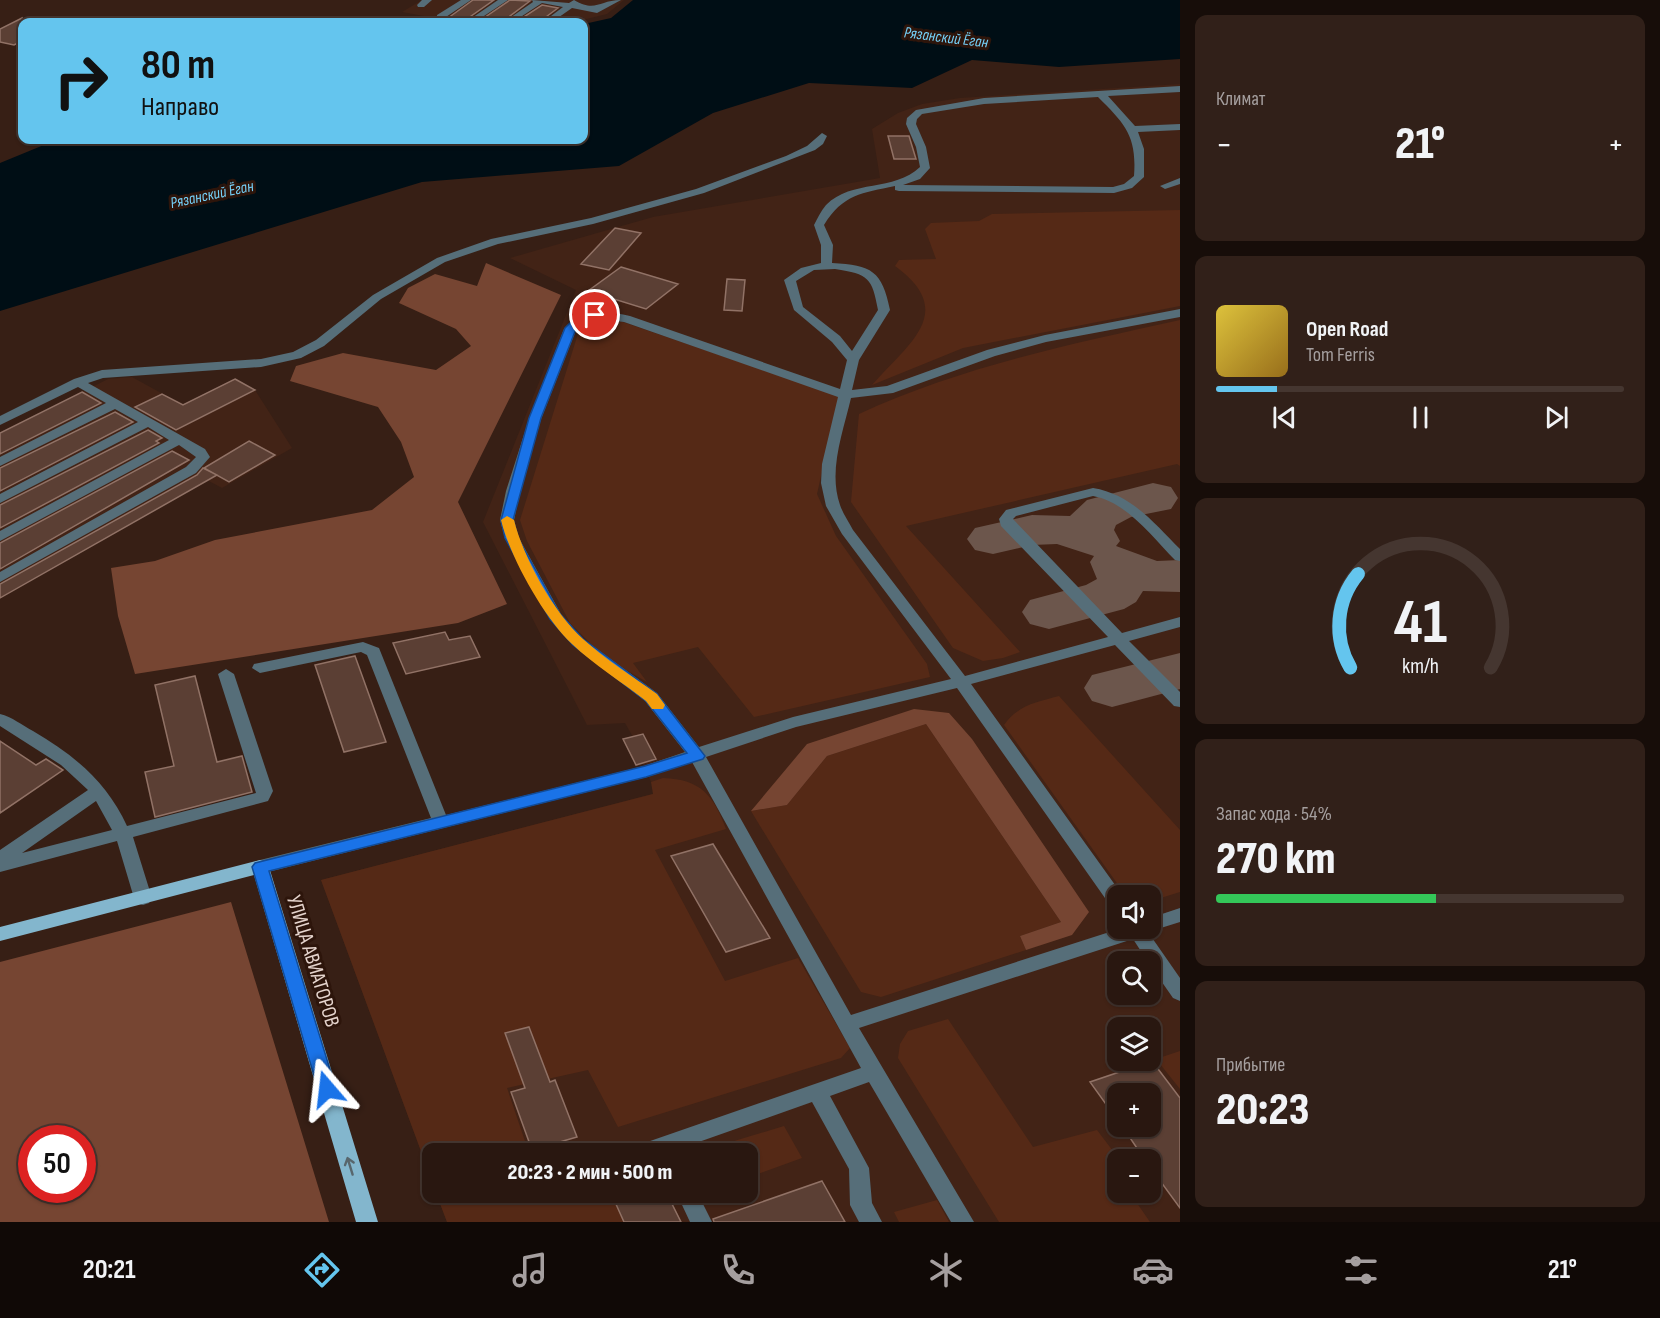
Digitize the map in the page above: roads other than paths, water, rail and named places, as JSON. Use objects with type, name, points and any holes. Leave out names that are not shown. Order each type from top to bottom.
[{"type":"main road","points":[[0,934],[260,867]]},
{"type":"main road","name":"УЛИЦА АВИАТОРОВ","points":[[260,867],[367,1222]]},
{"type":"street","points":[[440,17],[467,0]]},
{"type":"street","points":[[476,18],[504,0]]},
{"type":"street","points":[[514,18],[539,0],[597,10],[617,0]]},
{"type":"street","points":[[553,18],[579,0]]},
{"type":"street","points":[[826,266],[827,245],[819,225],[824,213],[835,201],[874,187],[914,178],[925,168],[921,147],[911,124],[912,118],[919,112],[936,107],[984,101],[1180,89]]},
{"type":"street","points":[[874,187],[1083,191],[1114,190],[1128,186],[1139,177],[1141,153],[1132,129],[1100,93]]},
{"type":"street","points":[[1132,129],[1180,127]]},
{"type":"street","points":[[0,421],[78,382],[116,372],[261,363],[297,355],[320,343],[387,290],[441,260],[495,241],[593,221],[700,191],[790,158],[811,148],[819,142],[822,136]]},
{"type":"street","points":[[1165,186],[1180,182]]},
{"type":"street","points":[[853,360],[836,339],[798,308],[791,292],[790,280],[800,273],[812,267],[826,266],[854,270],[871,276],[878,283],[884,310],[853,360],[829,464],[828,483],[833,506],[847,531],[961,681],[1107,887]]},
{"type":"street","points":[[963,1222],[873,1072],[697,756],[651,697],[578,642],[555,616],[512,538],[507,520],[513,491],[535,418],[570,328],[595,315],[626,319],[845,395],[889,390],[991,352],[1045,339],[1180,313]]},
{"type":"street","points":[[0,578],[192,470],[203,457],[200,452],[78,382]]},
{"type":"street","points":[[0,462],[116,404]]},
{"type":"street","points":[[0,499],[148,422]]},
{"type":"street","points":[[0,537],[178,440]]},
{"type":"street","points":[[1180,557],[1125,505],[1107,493],[1094,492],[1007,516],[1006,523],[1180,702]]},
{"type":"street","points":[[260,867],[646,771],[794,722],[961,681],[1180,622]]},
{"type":"street","points":[[260,668],[363,647],[374,652],[441,823]]},
{"type":"street","points":[[0,865],[262,797],[265,791],[226,675]]},
{"type":"street","points":[[0,718],[71,765],[98,792],[122,832],[135,862],[143,898]]},
{"type":"street","points":[[0,859],[98,792]]},
{"type":"street","points":[[1161,921],[1180,915]]},
{"type":"street","points":[[846,1024],[1107,939]]},
{"type":"street","points":[[1148,939],[1180,993]]},
{"type":"street","points":[[683,1143],[873,1072]]},
{"type":"street","points":[[817,1092],[859,1168],[861,1204],[871,1222]]},
{"type":"street","points":[[691,1203],[700,1222]]},
{"type":"water","name":"Рязанский Ёган","points":[[633,0],[1180,0],[1180,59],[1059,67],[972,60],[912,88],[809,83],[713,113],[619,166],[422,182],[0,311],[0,163],[46,144],[588,144],[588,23],[611,18]]}]
